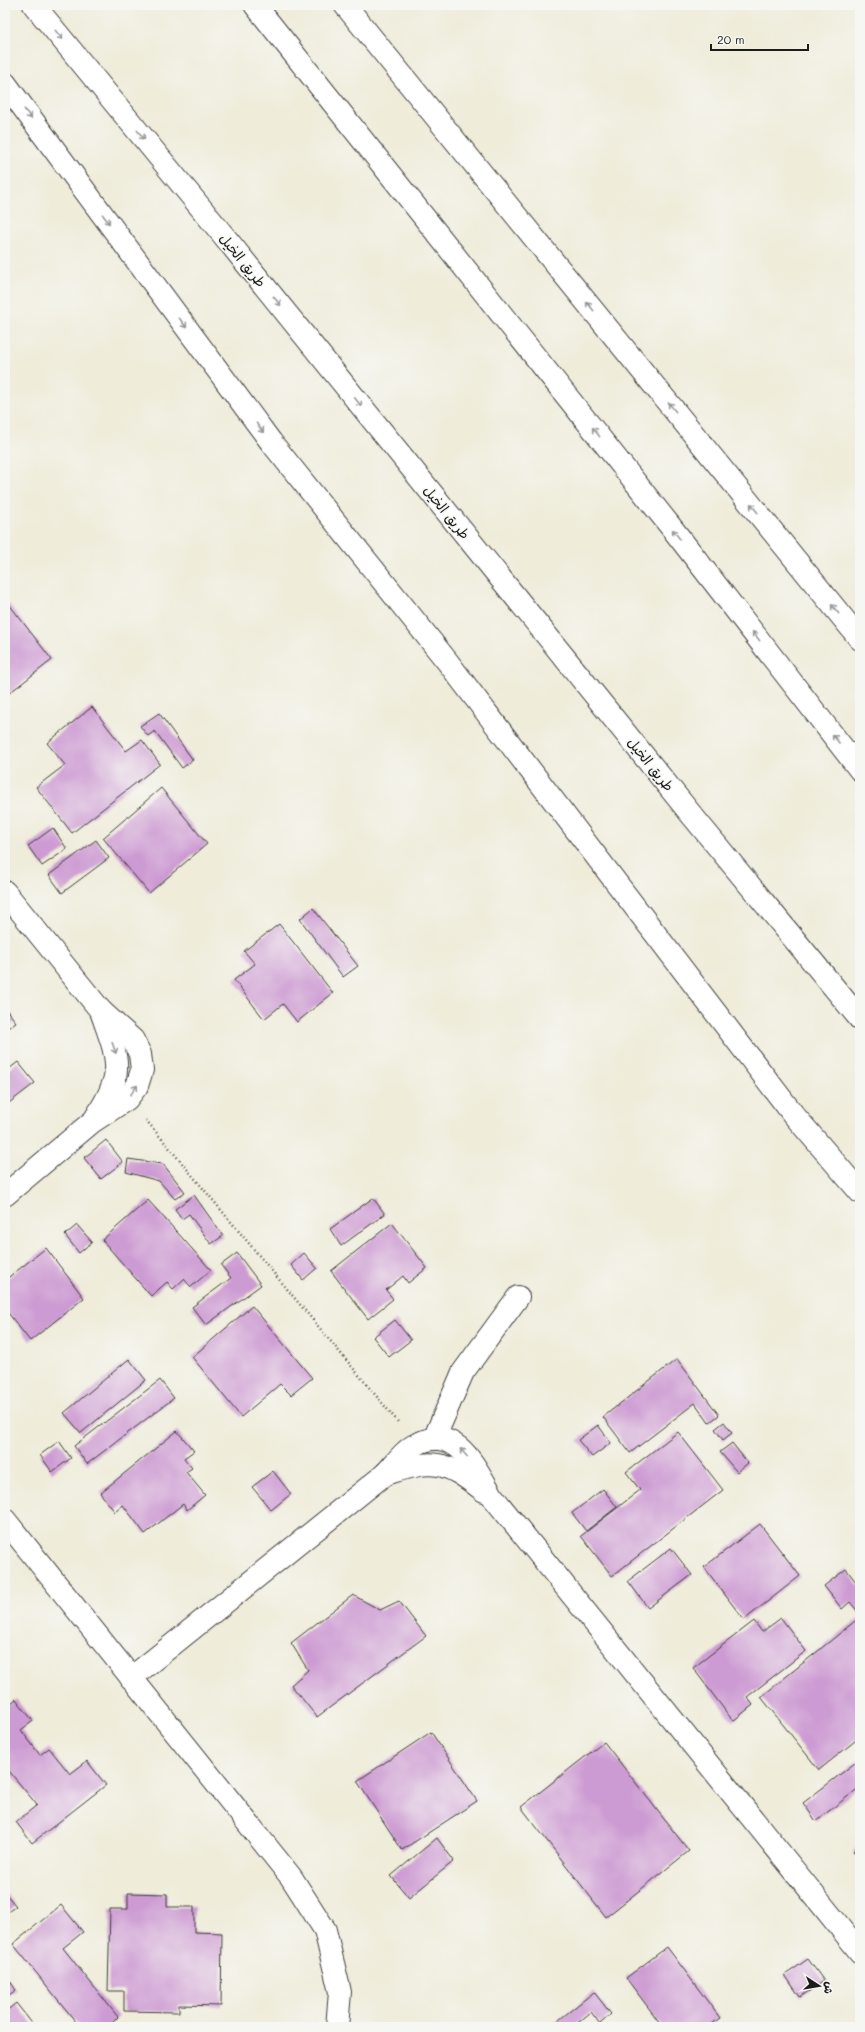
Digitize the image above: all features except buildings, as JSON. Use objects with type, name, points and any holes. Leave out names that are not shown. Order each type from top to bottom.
[{"type":"main road","name":"طريق الخيل","points":[[34,5],[234,249],[685,807],[860,1019]]},
{"type":"main road","points":[[255,5],[670,526],[860,770]]},
{"type":"main road","points":[[345,5],[860,639]]},
{"type":"main road","points":[[5,83],[271,442],[447,661],[794,1114],[860,1192]]},
{"type":"main road","points":[[5,892],[101,1011],[133,1040],[140,1054],[142,1070],[137,1086],[127,1098],[92,1122],[5,1195]]},
{"type":"main road","points":[[92,1122],[111,1092],[116,1071],[116,1056],[101,1011]]},
{"type":"main road","points":[[131,1678],[386,1474],[425,1441],[463,1372],[518,1297]]},
{"type":"main road","points":[[425,1441],[451,1442],[465,1451],[493,1497],[860,1952]]},
{"type":"main road","points":[[386,1474],[425,1464],[441,1465],[457,1470],[493,1497]]},
{"type":"main road","points":[[5,1520],[291,1877],[325,1930],[340,1992],[337,2027]]},
{"type":"path","points":[[127,1098],[425,1441]]}]
